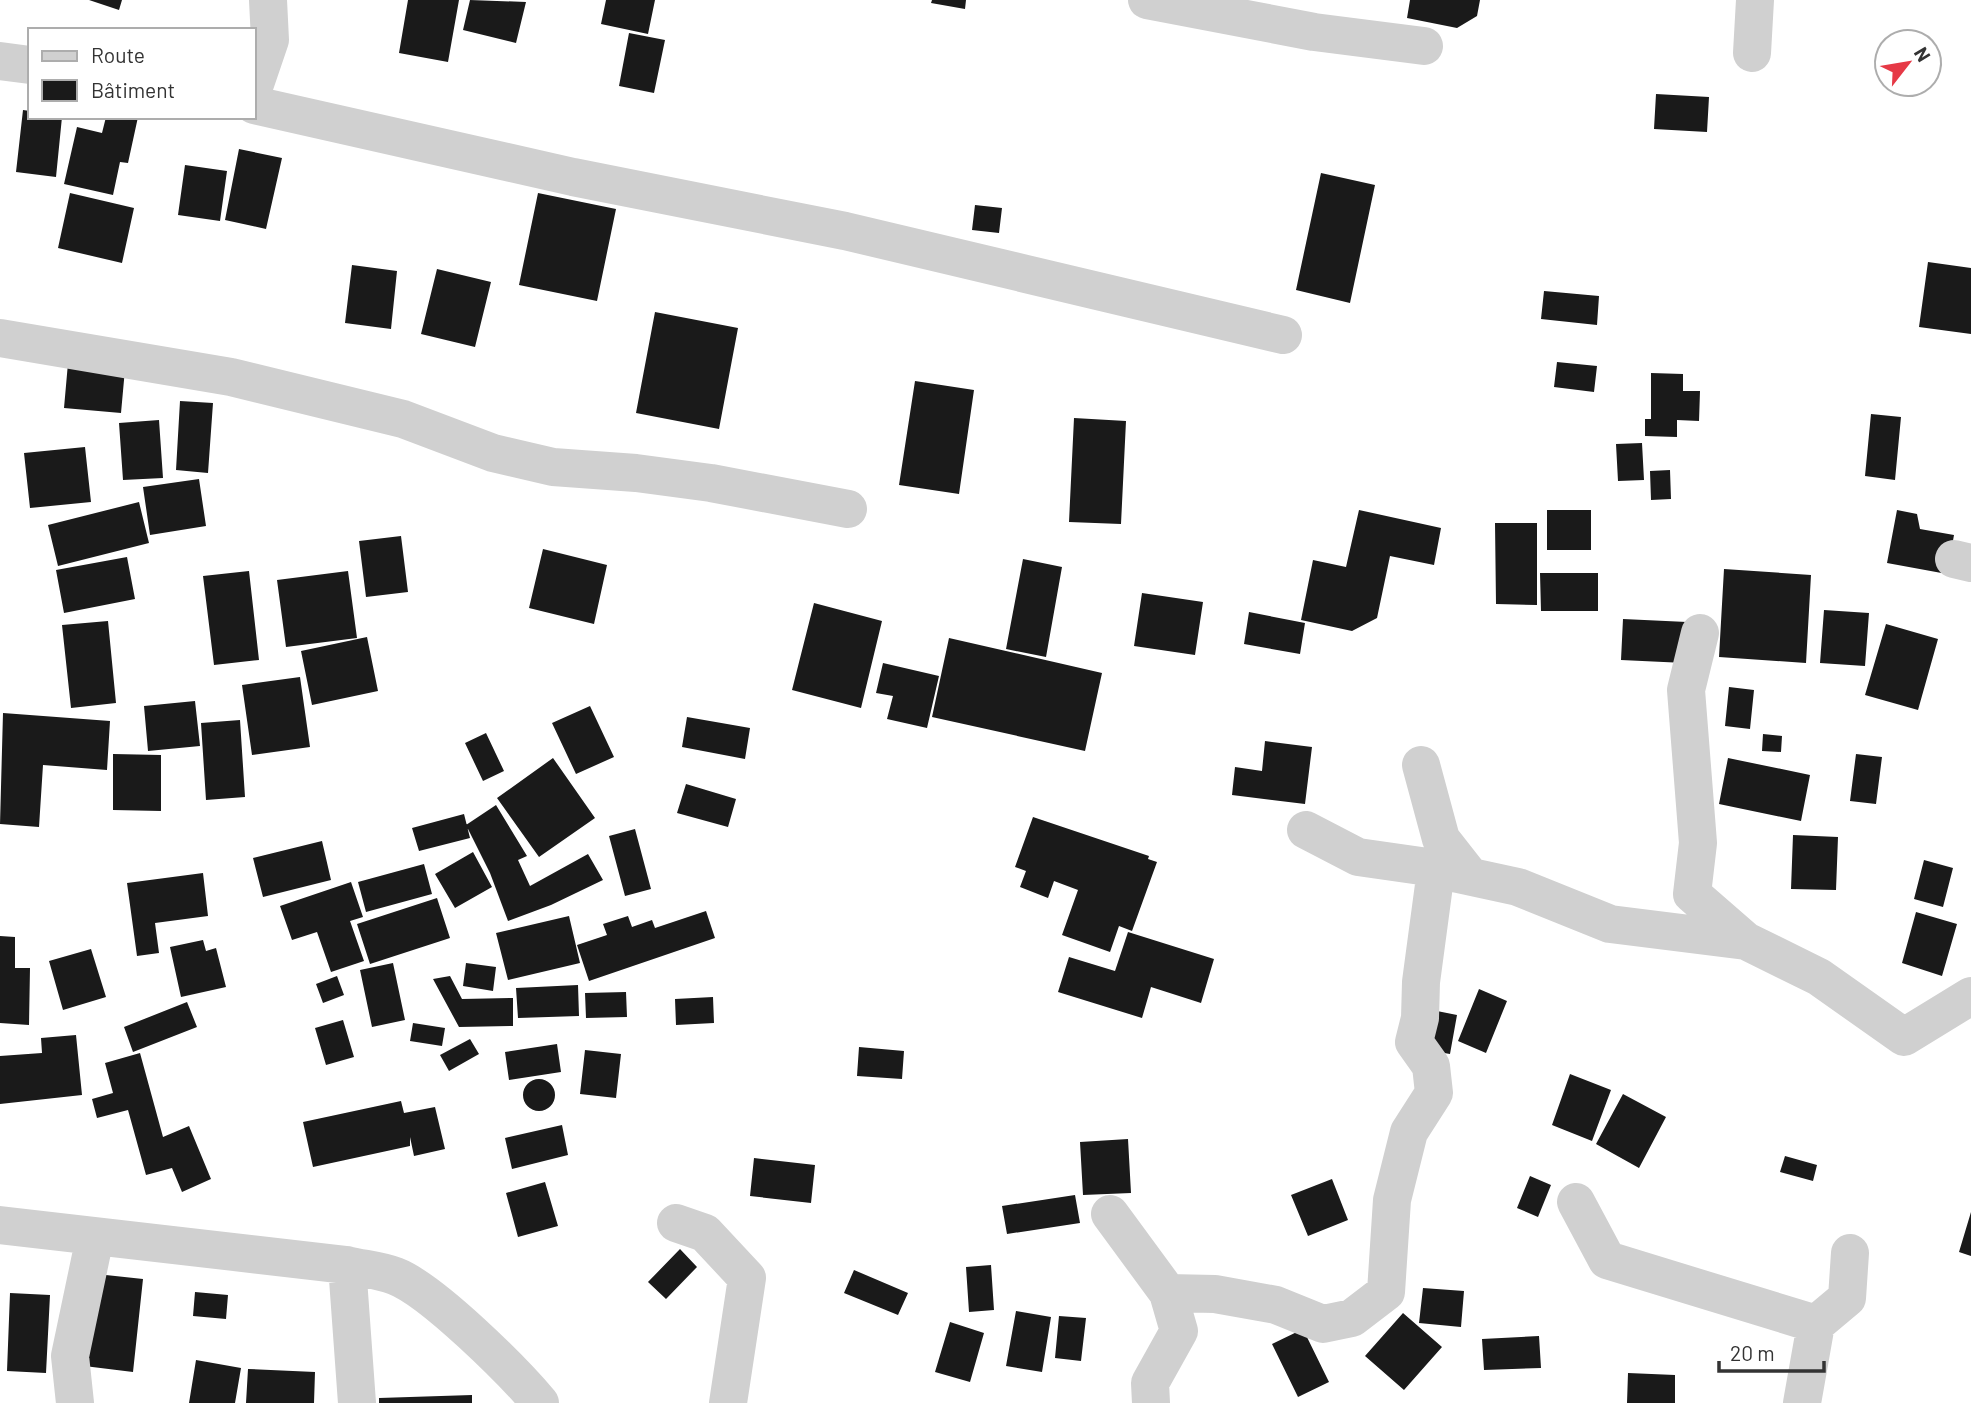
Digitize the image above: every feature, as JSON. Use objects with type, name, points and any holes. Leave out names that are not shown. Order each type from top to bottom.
[{"type":"street","points":[[256,81],[270,40],[268,0]]},
{"type":"street","points":[[1147,0],[1314,32],[1424,46]]},
{"type":"street","points":[[1752,53],[1755,0]]},
{"type":"street","points":[[0,61],[28,65]]},
{"type":"street","points":[[256,105],[573,177],[845,231],[1283,335]]},
{"type":"street","points":[[0,338],[231,377],[403,419],[493,453],[553,467],[636,473],[711,483],[848,509]]},
{"type":"street","points":[[1700,633],[1686,690],[1698,843],[1692,894],[1746,941],[1819,977],[1904,1037],[1971,996]]},
{"type":"street","points":[[1421,765],[1441,839],[1455,873]]},
{"type":"street","points":[[1306,830],[1358,857],[1455,873],[1518,887],[1610,924],[1746,941]]},
{"type":"street","points":[[1168,1293],[1215,1294],[1276,1305],[1323,1324],[1352,1318],[1386,1292],[1392,1200],[1409,1132],[1434,1093],[1431,1066],[1413,1042],[1420,1018],[1420,982],[1434,885],[1455,873]]},
{"type":"street","points":[[1576,1202],[1607,1260],[1816,1324]]},
{"type":"street","points":[[1110,1214],[1168,1293],[1179,1331],[1150,1382],[1151,1403]]},
{"type":"street","points":[[676,1223],[705,1233],[747,1278],[728,1403]]},
{"type":"street","points":[[0,1225],[347,1265],[396,1276],[437,1303],[523,1382],[540,1403]]},
{"type":"street","points":[[75,1403],[70,1356],[95,1237]]},
{"type":"street","points":[[1802,1403],[1816,1324],[1847,1298],[1850,1253]]},
{"type":"street","points":[[347,1265],[357,1403]]},
{"type":"building","points":[[89,0],[122,0],[119,10]]},
{"type":"building","points":[[408,0],[459,0],[448,62],[399,53]]},
{"type":"building","points":[[470,0],[526,2],[516,43],[463,30]]},
{"type":"building","points":[[606,0],[655,0],[648,34],[601,24]]},
{"type":"building","points":[[932,0],[966,0],[965,9],[931,3]]},
{"type":"building","points":[[1410,0],[1480,0],[1477,16],[1457,28],[1407,18]]},
{"type":"building","points":[[629,33],[665,40],[654,93],[619,86]]},
{"type":"building","points":[[1656,94],[1709,97],[1707,132],[1654,129]]},
{"type":"building","points":[[23,110],[28,111],[28,119],[62,119],[56,177],[16,172]]},
{"type":"building","points":[[106,119],[138,119],[128,163],[120,162],[113,195],[64,184],[77,127],[102,133]]},
{"type":"building","points":[[239,149],[282,158],[266,229],[225,220]]},
{"type":"building","points":[[185,165],[227,171],[220,221],[178,215]]},
{"type":"building","points":[[1321,173],[1375,185],[1350,303],[1296,290]]},
{"type":"building","points":[[70,193],[134,208],[122,263],[58,248]]},
{"type":"building","points":[[538,193],[616,209],[597,301],[519,285]]},
{"type":"building","points":[[975,205],[1002,208],[999,233],[972,230]]},
{"type":"building","points":[[1928,262],[1971,268],[1971,334],[1919,327]]},
{"type":"building","points":[[352,265],[397,271],[391,329],[345,323]]},
{"type":"building","points":[[437,269],[491,282],[475,347],[421,334]]},
{"type":"building","points":[[1544,291],[1599,296],[1597,325],[1541,319]]},
{"type":"building","points":[[655,312],[738,328],[719,429],[636,413]]},
{"type":"building","points":[[1557,362],[1597,366],[1594,392],[1554,387]]},
{"type":"building","points":[[68,363],[125,369],[121,413],[64,408]]},
{"type":"building","points":[[1651,373],[1683,374],[1683,391],[1700,391],[1699,421],[1677,420],[1677,437],[1645,436],[1645,419],[1651,419]]},
{"type":"building","points":[[915,381],[974,390],[959,494],[899,485]]},
{"type":"building","points":[[180,401],[213,403],[208,473],[176,470]]},
{"type":"building","points":[[1871,414],[1901,417],[1895,480],[1865,476]]},
{"type":"building","points":[[1074,418],[1126,421],[1121,524],[1069,522]]},
{"type":"building","points":[[159,420],[163,478],[123,480],[119,423]]},
{"type":"building","points":[[1642,443],[1644,480],[1618,481],[1616,444]]},
{"type":"building","points":[[85,447],[91,502],[30,508],[24,453]]},
{"type":"building","points":[[1670,470],[1671,499],[1651,500],[1650,471]]},
{"type":"building","points":[[199,479],[206,526],[150,535],[143,487]]},
{"type":"building","points":[[139,502],[149,543],[58,566],[48,525]]},
{"type":"building","points":[[1359,510],[1441,528],[1434,565],[1390,556],[1377,618],[1352,631],[1301,620],[1313,560],[1346,567]]},
{"type":"building","points":[[1547,510],[1591,510],[1591,550],[1547,550]]},
{"type":"building","points":[[1897,510],[1917,514],[1920,529],[1954,535],[1947,574],[1887,563]]},
{"type":"building","points":[[1495,523],[1537,523],[1537,605],[1496,604]]},
{"type":"building","points":[[401,536],[408,592],[366,597],[359,541]]},
{"type":"building","points":[[543,549],[607,565],[594,624],[529,608]]},
{"type":"building","points":[[127,557],[135,599],[64,613],[56,570]]},
{"type":"building","points":[[1023,559],[1062,567],[1046,657],[1006,649]]},
{"type":"building","points":[[1724,569],[1811,575],[1806,663],[1719,657]]},
{"type":"building","points":[[249,571],[259,660],[214,665],[203,576]]},
{"type":"building","points":[[348,571],[357,638],[286,647],[277,580]]},
{"type":"building","points":[[1540,573],[1598,573],[1598,611],[1541,611]]},
{"type":"building","points":[[1142,593],[1203,602],[1195,655],[1134,646]]},
{"type":"building","points":[[814,603],[882,621],[861,708],[792,690]]},
{"type":"building","points":[[1824,610],[1869,613],[1865,666],[1820,663]]},
{"type":"building","points":[[1249,612],[1305,623],[1300,654],[1244,644]]},
{"type":"building","points":[[1623,619],[1687,622],[1685,663],[1621,660]]},
{"type":"building","points":[[108,621],[116,703],[71,708],[62,625]]},
{"type":"building","points":[[1886,624],[1938,639],[1918,710],[1865,695]]},
{"type":"building","points":[[367,637],[378,691],[312,705],[301,651]]},
{"type":"building","points":[[949,638],[1102,673],[1085,751],[932,717]]},
{"type":"building","points":[[883,663],[939,676],[927,728],[887,719],[893,696],[876,693]]},
{"type":"building","points":[[300,677],[310,747],[252,755],[242,685]]},
{"type":"building","points":[[1729,687],[1754,690],[1750,729],[1725,726]]},
{"type":"building","points":[[195,701],[200,746],[148,751],[144,706]]},
{"type":"building","points":[[590,706],[614,757],[576,774],[552,723]]},
{"type":"building","points":[[3,713],[110,721],[107,770],[43,765],[39,827],[0,824]]},
{"type":"building","points":[[687,717],[750,728],[745,759],[682,747]]},
{"type":"building","points":[[240,720],[245,797],[206,800],[201,723]]},
{"type":"building","points":[[486,733],[504,771],[483,781],[465,743]]},
{"type":"building","points":[[1763,734],[1782,736],[1781,752],[1762,751]]},
{"type":"building","points":[[1265,741],[1312,747],[1305,804],[1232,795],[1235,767],[1262,771]]},
{"type":"building","points":[[113,754],[161,755],[161,811],[113,810]]},
{"type":"building","points":[[1856,754],[1882,757],[1876,804],[1850,801]]},
{"type":"building","points":[[553,758],[595,818],[539,857],[497,798]]},
{"type":"building","points":[[1728,758],[1810,775],[1801,821],[1719,804]]},
{"type":"building","points":[[686,784],[736,799],[728,827],[677,813]]},
{"type":"building","points":[[496,805],[527,856],[518,860],[530,886],[588,854],[603,880],[551,905],[508,921],[490,873],[466,825]]},
{"type":"building","points":[[464,814],[470,838],[419,851],[412,828]]},
{"type":"building","points":[[1033,817],[1149,856],[1148,859],[1157,862],[1132,931],[1119,926],[1110,952],[1062,935],[1078,890],[1054,881],[1048,898],[1020,887],[1026,871],[1015,867]]},
{"type":"building","points":[[635,829],[651,889],[625,896],[609,836]]},
{"type":"building","points":[[1793,835],[1838,837],[1836,890],[1791,889]]},
{"type":"building","points":[[322,841],[331,880],[263,897],[253,858]]},
{"type":"building","points":[[473,852],[492,887],[455,908],[435,874]]},
{"type":"building","points":[[1924,860],[1953,868],[1943,907],[1914,899]]},
{"type":"building","points":[[424,864],[432,894],[366,912],[358,882]]},
{"type":"building","points":[[203,873],[208,916],[155,923],[159,953],[137,956],[127,883]]},
{"type":"building","points":[[351,882],[363,917],[350,921],[364,961],[331,972],[317,932],[292,940],[280,906]]},
{"type":"building","points":[[437,898],[450,938],[370,964],[357,924]]},
{"type":"building","points":[[706,911],[715,938],[589,981],[577,945],[607,935],[603,924],[628,916],[632,927],[652,920],[655,928]]},
{"type":"building","points":[[1916,912],[1957,924],[1942,976],[1902,963]]},
{"type":"building","points":[[569,916],[580,963],[508,980],[496,933]]},
{"type":"building","points":[[1128,932],[1214,959],[1201,1003],[1151,987],[1142,1018],[1058,992],[1069,957],[1115,971]]},
{"type":"building","points":[[0,936],[15,937],[15,968],[30,968],[29,1025],[0,1023]]},
{"type":"building","points":[[203,940],[206,951],[216,948],[226,987],[181,997],[170,947]]},
{"type":"building","points":[[91,949],[106,997],[63,1010],[49,961]]},
{"type":"building","points":[[393,963],[405,1020],[372,1027],[360,970]]},
{"type":"building","points":[[466,963],[496,967],[493,991],[463,986]]},
{"type":"building","points":[[337,976],[344,995],[323,1003],[316,984]]},
{"type":"building","points":[[450,976],[462,999],[513,998],[513,1026],[459,1027],[433,979]]},
{"type":"building","points":[[578,985],[579,1016],[518,1018],[516,988]]},
{"type":"building","points":[[1479,989],[1507,1001],[1486,1053],[1458,1041]]},
{"type":"building","points":[[626,992],[627,1017],[586,1018],[585,993]]},
{"type":"building","points":[[713,997],[714,1023],[676,1025],[675,999]]},
{"type":"building","points":[[187,1002],[197,1027],[133,1052],[124,1027]]},
{"type":"building","points":[[1432,1010],[1457,1015],[1450,1054],[1426,1050]]},
{"type":"building","points":[[343,1020],[354,1057],[326,1065],[315,1028]]},
{"type":"building","points":[[413,1023],[445,1028],[442,1046],[410,1041]]},
{"type":"building","points":[[76,1035],[82,1095],[0,1104],[0,1056],[42,1053],[41,1038]]},
{"type":"building","points":[[470,1039],[479,1054],[449,1071],[440,1055]]},
{"type":"building","points":[[557,1044],[561,1072],[509,1080],[505,1052]]},
{"type":"building","points":[[859,1047],[904,1051],[902,1079],[857,1076]]},
{"type":"building","points":[[585,1050],[621,1054],[616,1098],[580,1094]]},
{"type":"building","points":[[140,1053],[163,1137],[189,1126],[211,1179],[182,1192],[172,1168],[146,1175],[128,1110],[97,1118],[92,1099],[113,1093],[105,1063]]},
{"type":"building","points":[[1570,1074],[1611,1090],[1592,1141],[1552,1125]]},
{"type":"building","points":[[539,1079],[550,1084],[555,1095],[550,1106],[539,1111],[528,1106],[523,1095],[528,1084]]},
{"type":"building","points":[[1623,1094],[1666,1117],[1639,1168],[1596,1144]]},
{"type":"building","points":[[401,1101],[404,1113],[435,1107],[445,1149],[414,1156],[410,1137],[410,1146],[313,1167],[303,1122]]},
{"type":"building","points":[[562,1125],[568,1155],[512,1169],[505,1138]]},
{"type":"building","points":[[1128,1139],[1131,1193],[1083,1195],[1080,1142]]},
{"type":"building","points":[[1785,1156],[1817,1165],[1813,1181],[1780,1172]]},
{"type":"building","points":[[754,1158],[815,1165],[811,1203],[750,1196]]},
{"type":"building","points":[[1530,1176],[1551,1185],[1538,1217],[1517,1208]]},
{"type":"building","points":[[1332,1179],[1348,1220],[1308,1236],[1291,1195]]},
{"type":"building","points":[[545,1182],[558,1226],[518,1237],[506,1193]]},
{"type":"building","points":[[1075,1195],[1080,1223],[1007,1234],[1002,1206]]},
{"type":"building","points":[[1971,1212],[1971,1256],[1959,1252]]},
{"type":"building","points":[[680,1249],[697,1267],[666,1299],[648,1282]]},
{"type":"building","points":[[991,1265],[994,1310],[969,1312],[966,1267]]},
{"type":"building","points":[[854,1270],[908,1293],[898,1315],[844,1293]]},
{"type":"building","points":[[78,1272],[143,1279],[133,1372],[68,1364]]},
{"type":"building","points":[[1423,1288],[1464,1291],[1461,1327],[1419,1323]]},
{"type":"building","points":[[195,1292],[228,1295],[226,1319],[193,1316]]},
{"type":"building","points":[[10,1293],[50,1295],[46,1373],[7,1371]]},
{"type":"building","points":[[1016,1311],[1051,1317],[1042,1372],[1006,1366]]},
{"type":"building","points":[[1403,1313],[1442,1347],[1404,1390],[1365,1356]]},
{"type":"building","points":[[1059,1316],[1086,1318],[1081,1361],[1055,1358]]},
{"type":"building","points":[[950,1322],[984,1333],[970,1382],[935,1372]]},
{"type":"building","points":[[1303,1329],[1329,1382],[1298,1397],[1272,1344]]},
{"type":"building","points":[[1539,1336],[1541,1368],[1484,1370],[1482,1339]]},
{"type":"building","points":[[196,1360],[241,1368],[235,1403],[189,1403]]},
{"type":"building","points":[[248,1369],[315,1372],[314,1403],[246,1403]]},
{"type":"building","points":[[1628,1373],[1675,1375],[1675,1403],[1627,1403]]},
{"type":"building","points":[[472,1395],[472,1403],[379,1403],[379,1398]]}]
